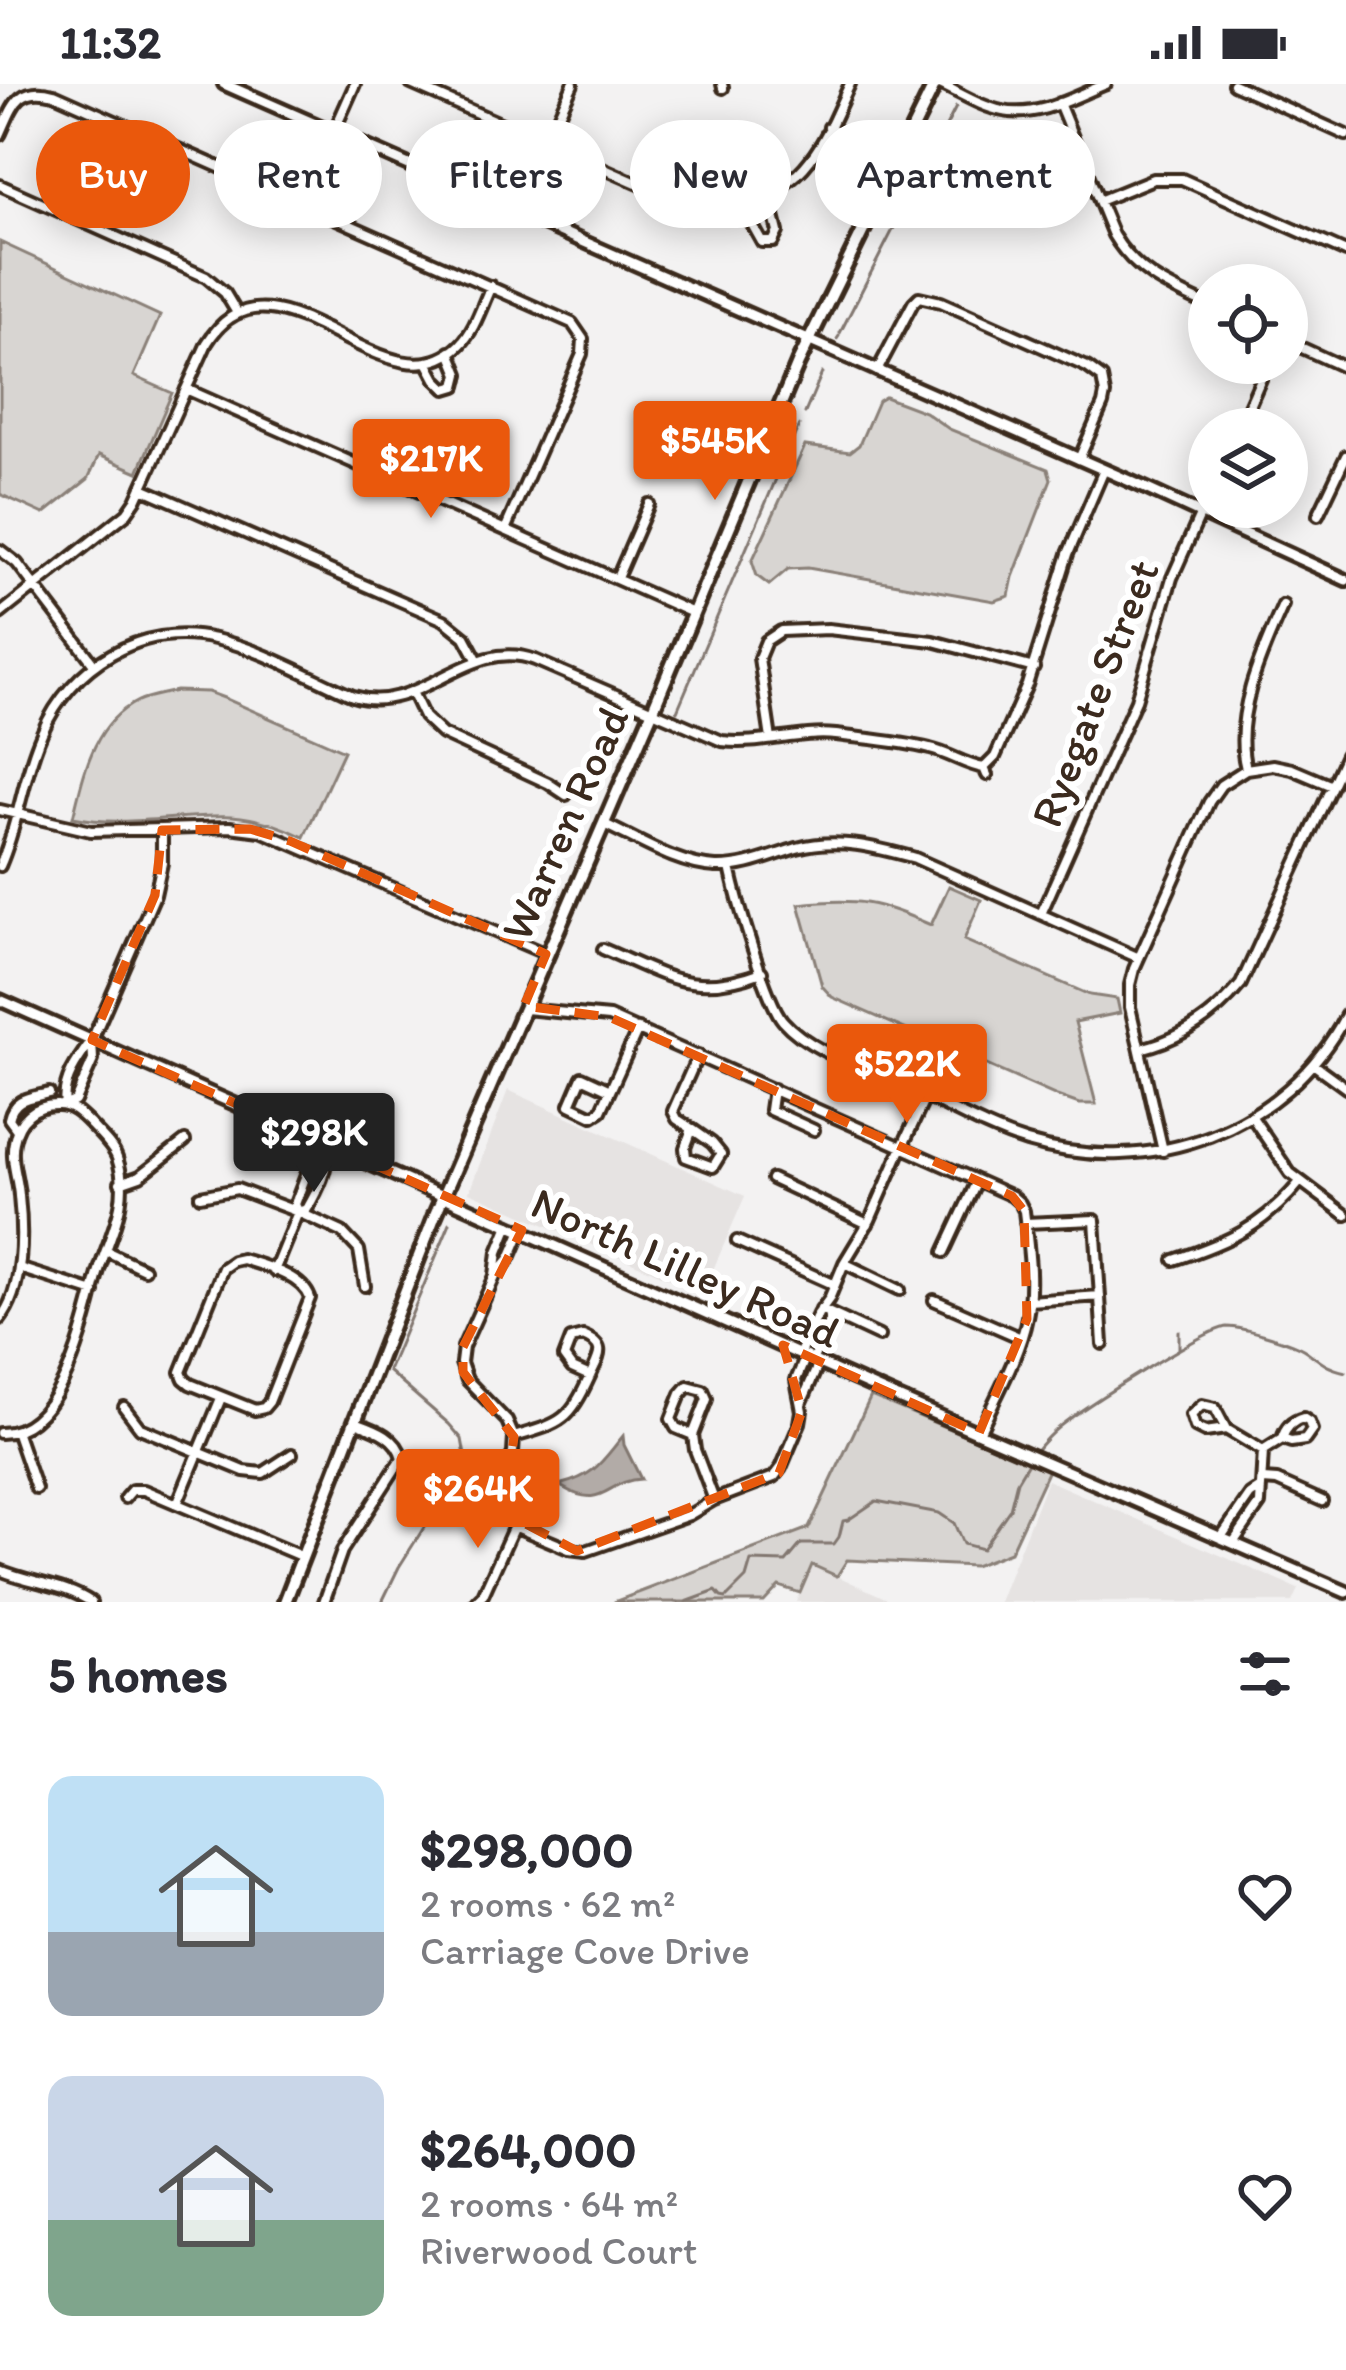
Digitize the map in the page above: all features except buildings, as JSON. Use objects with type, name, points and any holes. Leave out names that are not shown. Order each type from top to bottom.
[{"type":"main road","name":"Warren Road","points":[[919,120],[938,84]]},
{"type":"main road","name":"Warren Road","points":[[285,1602],[443,1196],[809,341],[865,228]]},
{"type":"street","points":[[224,84],[306,120]]},
{"type":"street","points":[[339,120],[355,84]]},
{"type":"street","points":[[411,84],[435,89],[499,120]]},
{"type":"street","points":[[556,120],[572,84]]},
{"type":"street","points":[[833,120],[850,84]]},
{"type":"street","points":[[938,84],[1006,112],[1033,112],[1106,84]]},
{"type":"street","points":[[1233,84],[1346,135]]},
{"type":"street","points":[[0,135],[14,103],[41,90],[214,164]]},
{"type":"street","points":[[1059,103],[1120,245],[1138,267],[1188,296]]},
{"type":"street","points":[[791,177],[815,150]]},
{"type":"street","points":[[382,153],[1188,509]]},
{"type":"street","points":[[1099,201],[1154,179],[1182,178],[1346,252]]},
{"type":"street","points":[[0,185],[206,277],[225,292],[237,313]]},
{"type":"street","points":[[359,228],[568,320],[581,334],[582,355],[505,530]]},
{"type":"street","points":[[754,228],[762,242],[773,242],[777,228]]},
{"type":"street","points":[[0,614],[122,519],[142,488],[211,336],[237,313],[279,310],[390,358],[428,362],[467,337],[490,286]]},
{"type":"street","points":[[877,371],[913,303],[919,297],[941,302],[1102,378],[1105,397],[1079,459]]},
{"type":"street","points":[[1308,351],[1346,368]]},
{"type":"street","points":[[428,362],[446,389],[456,386],[459,374],[450,352]]},
{"type":"street","points":[[186,389],[693,613]]},
{"type":"street","points":[[1318,515],[1346,456]]},
{"type":"street","points":[[0,866],[32,758],[46,722],[69,688],[94,664],[119,650],[168,636],[194,636],[238,646],[362,699],[388,700],[412,692],[491,656],[526,657],[722,742],[821,734],[923,747],[985,771],[1034,668],[1069,554],[1104,470]]},
{"type":"street","points":[[142,488],[444,620],[465,637],[478,661]]},
{"type":"street","points":[[617,578],[649,504]]},
{"type":"street","name":"Ryegate Street","points":[[1041,914],[1136,700],[1172,578],[1194,528]]},
{"type":"street","points":[[1229,528],[1346,580]]},
{"type":"street","points":[[0,550],[36,587],[94,664]]},
{"type":"street","points":[[1246,769],[1242,746],[1252,683],[1283,605]]},
{"type":"street","points":[[771,739],[759,658],[766,640],[781,631],[828,628],[933,641],[1034,668]]},
{"type":"street","points":[[412,692],[424,717],[442,734],[566,795]]},
{"type":"street","points":[[1140,1049],[1197,1026],[1241,984],[1346,755]]},
{"type":"street","points":[[1163,1150],[1129,995],[1131,978],[1213,795],[1228,778],[1263,765],[1283,766],[1332,786]]},
{"type":"street","points":[[0,810],[91,830],[230,827],[273,835],[546,955]]},
{"type":"street","points":[[604,824],[686,861],[709,866],[730,867],[813,845],[854,843],[915,858],[1139,958]]},
{"type":"street","points":[[65,1105],[63,1092],[92,1040],[155,895],[162,830]]},
{"type":"street","points":[[730,867],[762,972],[783,1022],[818,1046],[1042,1145],[1113,1154],[1163,1150],[1208,1138],[1252,1117],[1284,1093],[1313,1064],[1346,1015]]},
{"type":"street","points":[[603,949],[700,985],[724,984],[762,972]]},
{"type":"street","name":"North Lilley Road","points":[[0,1000],[1346,1592]]},
{"type":"street","points":[[523,1009],[599,1015],[638,1029],[1016,1198],[1025,1222],[1029,1301],[1021,1338],[979,1433]]},
{"type":"street","points":[[610,1090],[582,1077],[570,1105],[597,1115],[610,1090],[638,1029]]},
{"type":"street","points":[[692,1129],[686,1157],[713,1167],[720,1152],[673,1111],[698,1055]]},
{"type":"street","points":[[1313,1064],[1346,1088]]},
{"type":"street","points":[[773,1090],[770,1110],[814,1130]]},
{"type":"street","points":[[17,1130],[9,1119],[11,1108],[18,1101],[49,1093]]},
{"type":"street","points":[[522,1230],[510,1258],[495,1276],[463,1347],[461,1363],[467,1380],[507,1421],[514,1437],[499,1494],[503,1512],[514,1526],[569,1549],[586,1551],[689,1515],[778,1473],[800,1423],[796,1379],[809,1357],[833,1284],[868,1224],[926,1096]]},
{"type":"street","points":[[0,1319],[14,1295],[19,1268],[20,1194],[13,1152],[17,1130],[34,1110],[65,1105],[79,1113],[116,1155],[121,1211],[68,1373],[30,1422],[16,1431],[0,1433]]},
{"type":"street","points":[[1252,1117],[1300,1182],[1346,1215]]},
{"type":"street","points":[[120,1183],[140,1176],[185,1141]]},
{"type":"street","points":[[274,1271],[298,1212],[295,1204],[314,1154],[327,1144]]},
{"type":"street","points":[[298,1212],[311,1202],[328,1160],[327,1144]]},
{"type":"street","points":[[772,1179],[868,1224]]},
{"type":"street","points":[[944,1252],[977,1180]]},
{"type":"street","points":[[1174,1260],[1245,1232],[1300,1182]]},
{"type":"street","points":[[200,1196],[237,1190],[342,1232],[363,1261],[365,1286]]},
{"type":"street","points":[[1025,1222],[1095,1220],[1103,1344]]},
{"type":"street","points":[[495,1276],[509,1225]]},
{"type":"street","points":[[737,1241],[833,1284]]},
{"type":"street","points":[[106,1251],[144,1269]]},
{"type":"street","points":[[242,1259],[274,1271],[305,1286],[310,1298],[267,1405],[255,1410],[187,1382],[182,1364],[223,1268],[242,1259]]},
{"type":"street","points":[[844,1263],[900,1290]]},
{"type":"street","points":[[19,1268],[94,1292]]},
{"type":"street","points":[[1029,1301],[1100,1296]]},
{"type":"street","points":[[934,1300],[1021,1338]]},
{"type":"street","points":[[825,1311],[879,1336]]},
{"type":"street","points":[[514,1437],[549,1427],[578,1403],[599,1356],[599,1348],[593,1340],[574,1337],[565,1360],[590,1376]]},
{"type":"street","points":[[693,1436],[676,1428],[671,1419],[685,1388],[694,1386],[704,1390],[707,1400],[693,1436],[714,1500]]},
{"type":"street","points":[[177,1504],[221,1398]]},
{"type":"street","points":[[1226,1429],[1199,1431],[1191,1415],[1197,1407],[1211,1405],[1226,1429],[1263,1451]]},
{"type":"street","points":[[124,1407],[140,1428],[244,1472],[268,1470],[292,1454]]},
{"type":"street","points":[[324,1602],[341,1551],[402,1458],[387,1436],[355,1421]]},
{"type":"street","points":[[16,1431],[36,1489]]},
{"type":"street","points":[[1263,1451],[1282,1439]]},
{"type":"street","points":[[1233,1543],[1260,1504],[1263,1451]]},
{"type":"street","points":[[1221,1538],[1262,1484],[1277,1481],[1322,1501]]},
{"type":"street","points":[[125,1498],[141,1489],[303,1557]]},
{"type":"street","points":[[476,1602],[514,1526]]},
{"type":"street","points":[[0,1570],[74,1592],[91,1602]]},
{"type":"highlighted area","points":[[250,829],[290,841],[546,954],[524,1006],[609,1017],[1012,1196],[1024,1211],[1027,1319],[979,1433],[783,1345],[802,1411],[779,1473],[577,1551],[503,1512],[514,1437],[463,1372],[463,1347],[522,1230],[92,1040],[155,895],[162,830]]},
{"type":"shaded area","points":[[0,242],[160,316],[134,376],[172,393],[138,472],[99,455],[88,479],[44,514],[0,494]]},
{"type":"shaded area","points":[[885,397],[1048,469],[1051,479],[1009,596],[994,601],[808,568],[788,569],[769,585],[757,576],[752,561],[805,446],[850,452],[859,445],[878,401]]},
{"type":"shaded area","points":[[176,691],[208,692],[344,751],[304,837],[270,823],[232,816],[112,821],[73,817],[93,751],[110,722],[138,701]]},
{"type":"shaded area","points":[[949,886],[981,900],[964,940],[1090,995],[1117,999],[1120,1013],[1075,1022],[1096,1104],[1057,1096],[832,997],[822,986],[799,904],[867,903],[931,925]]},
{"type":"shaded area","points":[[508,1090],[745,1196],[703,1293],[469,1192]]},
{"type":"shaded area","points":[[871,1396],[1048,1470],[1010,1552],[974,1566],[847,1560],[837,1576],[812,1565],[800,1593],[779,1586],[764,1602],[614,1602],[809,1528]]},
{"type":"shaded area","points":[[623,1436],[641,1479],[596,1496],[562,1487],[597,1466]]},
{"type":"shaded area","points":[[1047,1480],[1298,1589],[1292,1602],[999,1602]]},
{"type":"shaded area","points":[[811,1564],[894,1602],[796,1602]]},
{"type":"waterway","points":[[840,333],[956,107]]},
{"type":"waterway","points":[[805,413],[822,373]]},
{"type":"waterway","points":[[677,711],[799,425]]},
{"type":"waterway","points":[[382,1602],[466,1461],[462,1439],[388,1371],[450,1223]]},
{"type":"waterway","points":[[1034,1453],[1056,1429],[1092,1404],[1170,1355],[1227,1327],[1290,1343],[1346,1372]]},
{"type":"waterway","points":[[1179,1331],[1179,1349]]},
{"type":"waterway","points":[[686,1602],[716,1591],[726,1598],[746,1578],[751,1561],[786,1562],[801,1544],[834,1544],[843,1521],[876,1501],[939,1513],[954,1523],[963,1544],[982,1549],[1010,1509],[1017,1481],[1029,1461]]}]
